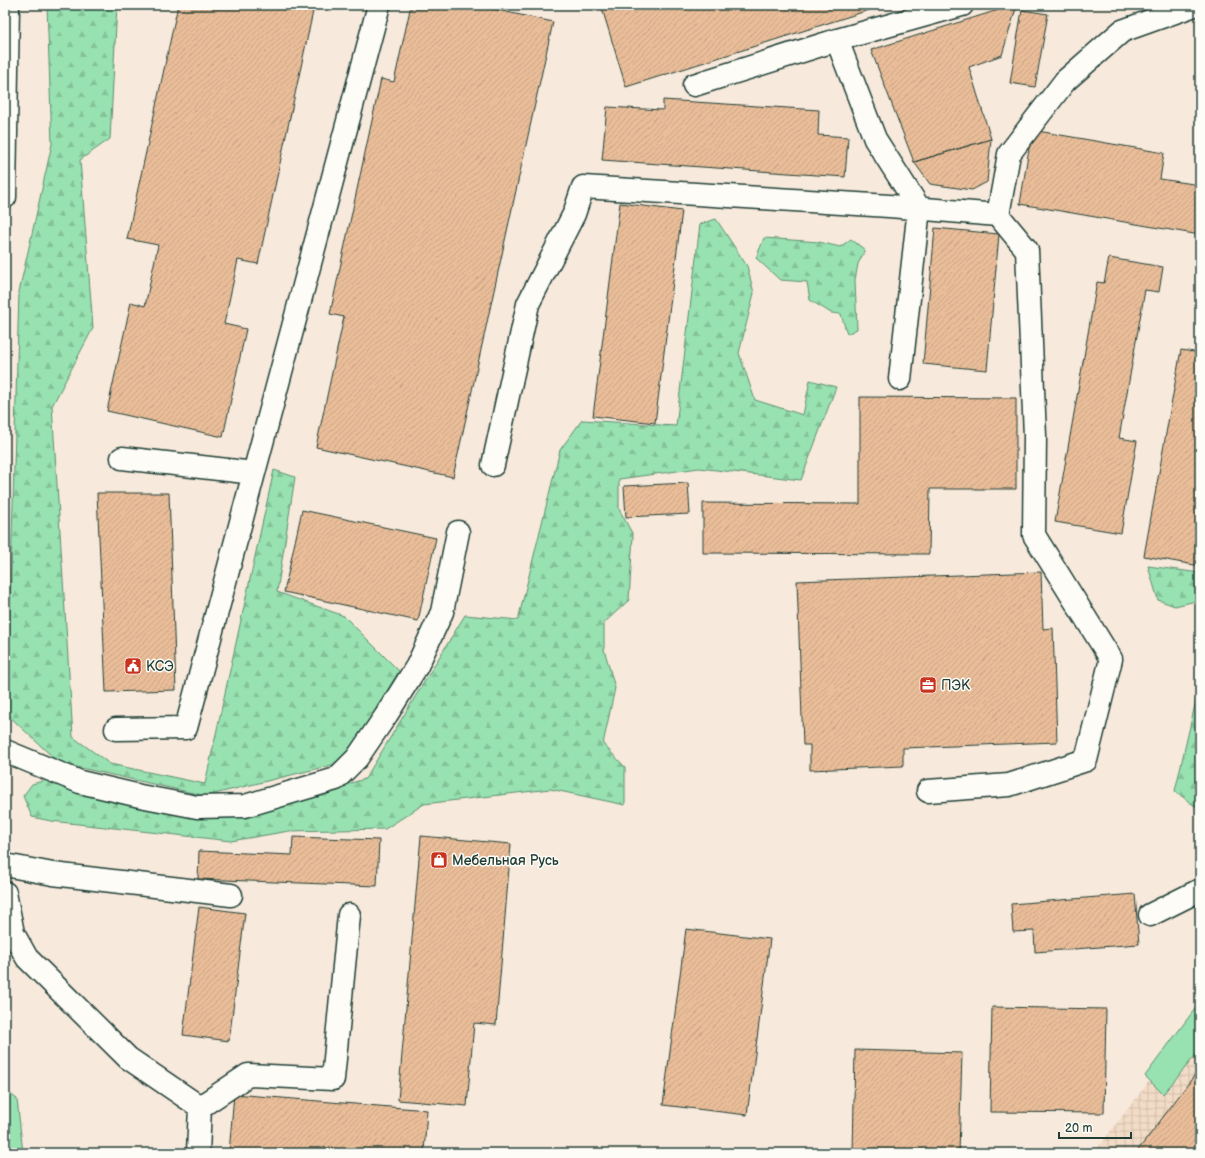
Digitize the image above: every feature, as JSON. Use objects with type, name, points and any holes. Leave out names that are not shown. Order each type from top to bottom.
[{"type":"street","points":[[5,197],[8,5]]},
{"type":"street","points":[[116,729],[186,728],[379,5]]},
{"type":"street","points":[[694,85],[837,40],[962,5]]},
{"type":"street","points":[[998,215],[1009,154],[1065,81],[1122,32],[1195,5]]},
{"type":"street","points":[[837,40],[875,139],[919,208],[900,379]]},
{"type":"street","points":[[493,465],[528,304],[574,214],[583,187],[919,208],[998,215],[1027,250],[1035,436],[1034,535],[1111,659],[1086,760],[1009,785],[928,791]]},
{"type":"street","points":[[122,458],[254,473]]},
{"type":"street","points":[[5,751],[80,782],[197,807],[245,806],[336,779],[357,758],[417,666],[442,612],[458,532]]},
{"type":"street","points":[[5,865],[53,874],[231,895]]},
{"type":"street","points":[[1150,916],[1200,890]]},
{"type":"street","points":[[5,893],[13,933],[27,958],[128,1058],[200,1107]]},
{"type":"street","points":[[200,1107],[248,1075],[333,1079],[349,915]]},
{"type":"street","points":[[198,1153],[200,1107]]},
{"type":"shaded area","points":[[1200,1015],[1200,1153],[1094,1153]]},
{"type":"green space","points":[[47,5],[117,5],[110,139],[80,160],[93,328],[52,406],[73,737],[110,764],[205,784],[274,470],[295,477],[277,592],[344,616],[399,671],[344,762],[206,796],[59,763],[7,714],[19,292],[52,144]]},
{"type":"green space","points":[[716,219],[747,266],[754,293],[739,353],[755,400],[803,415],[810,380],[836,387],[801,480],[699,468],[619,479],[619,509],[633,535],[629,600],[604,623],[604,649],[615,688],[603,744],[625,767],[625,805],[550,789],[424,804],[385,829],[289,831],[231,841],[51,821],[32,817],[23,796],[32,784],[50,779],[239,815],[365,779],[465,615],[518,620],[560,450],[582,420],[676,426],[700,224]]},
{"type":"green space","points":[[764,238],[819,242],[840,247],[851,239],[865,250],[858,264],[855,280],[857,329],[847,334],[841,314],[831,313],[810,300],[807,282],[780,280],[756,258]]},
{"type":"green space","points":[[1148,566],[1200,573],[1200,600],[1175,606],[1158,600]]},
{"type":"green space","points":[[1200,683],[1200,810],[1175,791]]},
{"type":"green space","points":[[1200,1002],[1200,1050],[1163,1094],[1145,1076]]},
{"type":"green space","points":[[5,1090],[17,1099],[23,1153],[5,1153]]},
{"type":"building","points":[[178,5],[303,5],[314,7],[258,264],[238,260],[224,324],[246,329],[223,437],[107,411],[131,302],[145,306],[158,245],[127,239]]},
{"type":"building","points":[[411,5],[474,5],[553,22],[453,477],[316,447],[344,317],[330,314],[381,79],[394,82]]},
{"type":"building","points":[[601,5],[885,5],[626,87]]},
{"type":"building","points":[[1017,5],[1002,55],[969,67],[991,139],[914,162],[871,50]]},
{"type":"building","points":[[1022,10],[1048,14],[1035,87],[1010,83]]},
{"type":"building","points":[[663,100],[819,110],[818,135],[848,137],[845,177],[602,160],[607,107],[663,110]]},
{"type":"building","points":[[1032,130],[1164,153],[1160,179],[1200,185],[1200,235],[1020,204]]},
{"type":"building","points":[[991,139],[987,182],[972,190],[930,184],[914,162]]},
{"type":"building","points":[[620,203],[682,211],[655,423],[593,416]]},
{"type":"building","points":[[935,228],[999,234],[987,370],[923,364]]},
{"type":"building","points":[[1109,258],[1163,267],[1159,292],[1145,290],[1119,438],[1137,441],[1121,533],[1055,522],[1097,282],[1104,283]]},
{"type":"building","points":[[1181,350],[1200,353],[1200,566],[1144,556]]},
{"type":"building","points":[[860,397],[1016,398],[1016,489],[930,489],[929,554],[703,553],[703,503],[860,504]]},
{"type":"building","points":[[688,483],[690,514],[626,517],[624,486]]},
{"type":"building","points":[[97,493],[169,493],[176,690],[106,692]]},
{"type":"building","points":[[302,510],[436,538],[418,621],[284,592]]},
{"type":"building","name":"ПЭК","points":[[1041,572],[1043,629],[1053,628],[1057,742],[903,748],[903,766],[810,770],[810,745],[803,745],[797,581]]},
{"type":"building","points":[[421,836],[511,844],[496,1025],[474,1023],[467,1106],[398,1100]]},
{"type":"building","points":[[293,837],[379,840],[377,886],[198,879],[199,851],[292,855]]},
{"type":"building","points":[[1135,894],[1139,944],[1035,952],[1034,931],[1013,932],[1011,904]]},
{"type":"building","points":[[199,907],[245,913],[229,1041],[183,1035]]},
{"type":"building","points":[[686,929],[770,939],[747,1115],[663,1105]]},
{"type":"building","points":[[992,1007],[1106,1009],[1104,1113],[990,1112]]},
{"type":"building","points":[[855,1050],[962,1053],[959,1153],[853,1153]]},
{"type":"building","points":[[1200,1068],[1200,1153],[1136,1153]]},
{"type":"building","points":[[234,1094],[427,1110],[424,1153],[229,1153]]},
{"type":"place","name":"КСЭ","points":[[133,666]]},
{"type":"place","name":"ПЭК","points":[[928,685]]},
{"type":"place","name":"Мебельная Русь","points":[[439,860]]}]
